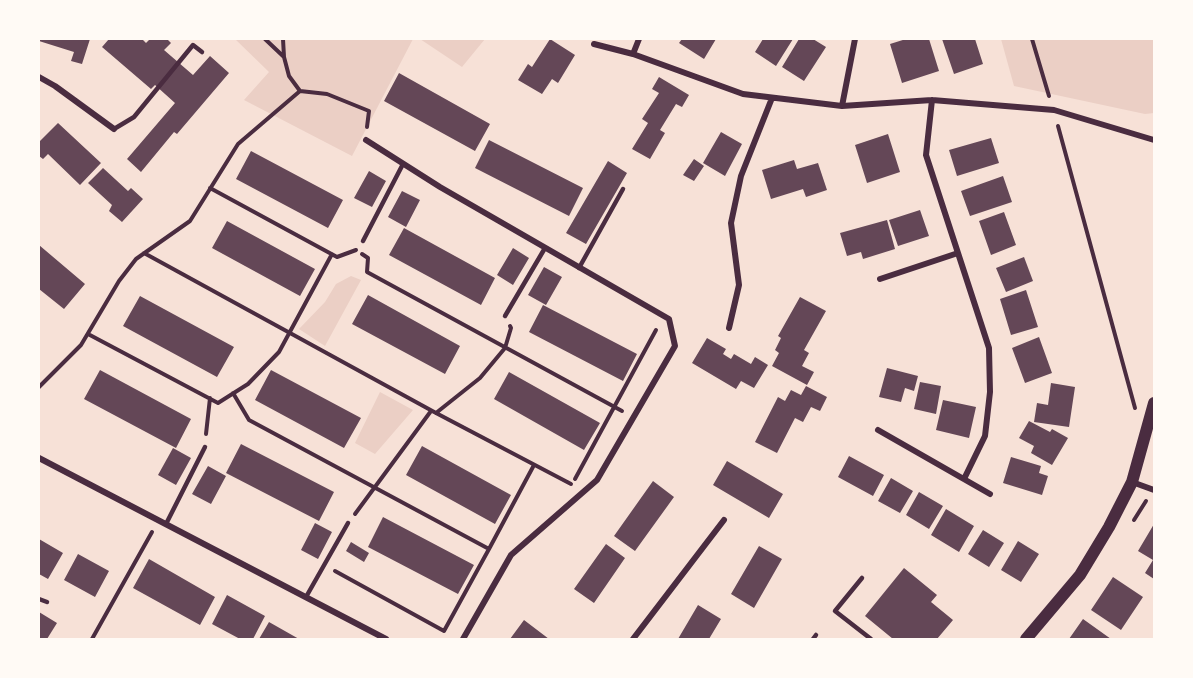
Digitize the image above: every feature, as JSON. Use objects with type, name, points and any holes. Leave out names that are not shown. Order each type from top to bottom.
[{"type":"main road","points":[[1026,639],[1080,575],[1109,527],[1132,482],[1154,403]]},
{"type":"street","points":[[633,54],[639,39]]},
{"type":"street","points":[[842,106],[855,39]]},
{"type":"street","points":[[594,44],[633,54],[743,94],[842,106],[932,100],[1054,110],[1154,140]]},
{"type":"street","points":[[39,77],[114,129]]},
{"type":"street","points":[[729,328],[740,285],[731,223],[741,176],[772,98]]},
{"type":"street","points":[[932,100],[926,155],[988,348],[990,392],[985,436],[964,479]]},
{"type":"street","points":[[366,140],[545,248],[669,319],[675,346],[597,480],[511,555],[463,639]]},
{"type":"street","points":[[880,279],[958,253]]},
{"type":"street","points":[[878,430],[990,494]]},
{"type":"street","points":[[39,458],[386,639]]},
{"type":"street","points":[[1132,482],[1154,490]]},
{"type":"street","points":[[633,639],[723,520]]},
{"type":"lane","points":[[114,129],[134,117],[193,45],[202,52]]},
{"type":"lane","points":[[363,241],[403,164]]},
{"type":"lane","points":[[579,268],[623,189]]},
{"type":"lane","points":[[505,316],[545,248]]},
{"type":"lane","points":[[166,524],[205,447]]},
{"type":"lane","points":[[306,597],[348,523]]},
{"type":"lane","points":[[862,578],[835,610],[871,639]]},
{"type":"lane","points":[[39,598],[47,602]]},
{"type":"path","points":[[265,39],[284,57]]},
{"type":"path","points":[[283,39],[284,57],[289,76],[300,91]]},
{"type":"path","points":[[1032,39],[1054,110],[1144,442]]},
{"type":"path","points":[[39,387],[81,345],[118,281],[136,259],[190,221],[238,144],[300,91],[327,94],[369,111],[366,140]]},
{"type":"path","points":[[210,188],[332,254],[338,256],[354,250],[368,258],[367,272],[615,406],[633,418]]},
{"type":"path","points":[[144,253],[431,411],[572,485],[664,316]]},
{"type":"path","points":[[88,334],[219,403],[248,384],[279,352],[332,254]]},
{"type":"path","points":[[436,413],[480,378],[505,348],[511,328],[505,316]]},
{"type":"path","points":[[233,393],[249,420],[489,549]]},
{"type":"path","points":[[205,447],[210,398]]},
{"type":"path","points":[[348,523],[431,411]]},
{"type":"path","points":[[324,565],[444,631],[534,465]]},
{"type":"path","points":[[92,639],[159,520]]},
{"type":"shaded area","points":[[235,39],[413,39],[352,156],[244,100],[269,72]]},
{"type":"shaded area","points":[[420,39],[485,39],[462,67]]},
{"type":"shaded area","points":[[1001,39],[1154,39],[1154,113],[1145,114],[1014,86]]},
{"type":"shaded area","points":[[351,276],[361,280],[325,346],[299,329],[325,302],[336,284]]},
{"type":"shaded area","points":[[380,392],[413,410],[375,454],[355,443]]},
{"type":"building","points":[[39,39],[90,39],[82,64],[71,61],[74,52],[39,41]]},
{"type":"building","points":[[109,39],[142,39],[146,43],[150,39],[167,39],[171,43],[164,50],[193,75],[210,56],[229,73],[177,134],[174,132],[141,172],[127,159],[175,103],[155,85],[151,89],[102,47]]},
{"type":"building","points":[[550,39],[575,55],[558,83],[552,79],[542,94],[518,80],[528,64],[532,67]]},
{"type":"building","points":[[682,39],[716,39],[704,59],[679,43]]},
{"type":"building","points":[[763,39],[793,39],[776,66],[755,52]]},
{"type":"building","points":[[799,39],[813,39],[826,47],[804,81],[782,67]]},
{"type":"building","points":[[906,39],[929,39],[939,71],[902,83],[890,44]]},
{"type":"building","points":[[942,39],[975,39],[983,64],[954,74]]},
{"type":"building","points":[[399,73],[490,124],[475,151],[384,101]]},
{"type":"building","points":[[659,77],[689,95],[682,107],[676,104],[660,130],[665,133],[650,159],[632,149],[648,123],[642,119],[659,93],[652,89]]},
{"type":"building","points":[[58,123],[101,163],[80,185],[48,154],[43,159],[39,156],[39,142]]},
{"type":"building","points":[[721,132],[742,144],[725,176],[703,163]]},
{"type":"building","points":[[888,134],[900,172],[867,183],[855,145]]},
{"type":"building","points":[[991,138],[999,163],[957,176],[949,150]]},
{"type":"building","points":[[489,140],[583,188],[569,216],[475,168]]},
{"type":"building","points":[[251,151],[343,200],[328,228],[236,179]]},
{"type":"building","points":[[694,159],[704,166],[694,181],[683,175]]},
{"type":"building","points":[[794,160],[797,169],[818,163],[827,190],[806,197],[803,189],[771,199],[762,170]]},
{"type":"building","points":[[608,161],[627,173],[586,244],[566,233]]},
{"type":"building","points":[[103,168],[128,191],[131,188],[143,199],[122,222],[109,211],[112,205],[88,183]]},
{"type":"building","points":[[369,171],[386,181],[372,207],[354,198]]},
{"type":"building","points":[[1003,176],[1012,202],[970,216],[961,191]]},
{"type":"building","points":[[402,191],[420,200],[406,227],[388,217]]},
{"type":"building","points":[[920,210],[929,236],[898,246],[889,220]]},
{"type":"building","points":[[1004,212],[1016,245],[991,255],[979,221]]},
{"type":"building","points":[[887,220],[895,249],[863,259],[861,252],[847,256],[840,233]]},
{"type":"building","points":[[227,221],[315,269],[300,296],[212,248]]},
{"type":"building","points":[[404,228],[495,278],[481,305],[389,255]]},
{"type":"building","points":[[39,245],[85,284],[64,309],[39,289]]},
{"type":"building","points":[[513,248],[529,258],[513,285],[497,275]]},
{"type":"building","points":[[1024,257],[1033,281],[1006,292],[996,268]]},
{"type":"building","points":[[544,267],[562,277],[546,305],[528,295]]},
{"type":"building","points":[[1026,290],[1038,327],[1011,335],[1000,299]]},
{"type":"building","points":[[368,295],[460,346],[445,374],[352,324]]},
{"type":"building","points":[[140,296],[234,347],[217,377],[123,326]]},
{"type":"building","points":[[800,297],[826,311],[804,350],[809,353],[802,366],[814,372],[807,385],[772,366],[779,353],[775,350],[781,338],[778,336]]},
{"type":"building","points":[[543,305],[637,354],[623,381],[529,332]]},
{"type":"building","points":[[1039,337],[1052,373],[1025,383],[1012,348]]},
{"type":"building","points":[[707,338],[726,349],[723,354],[731,359],[734,354],[751,364],[755,357],[768,365],[754,388],[741,381],[736,389],[692,363]]},
{"type":"building","points":[[887,368],[918,376],[914,391],[905,388],[901,402],[879,397]]},
{"type":"building","points":[[100,370],[191,419],[176,448],[84,399]]},
{"type":"building","points":[[271,370],[361,418],[344,448],[255,400]]},
{"type":"building","points":[[509,372],[600,423],[584,450],[494,399]]},
{"type":"building","points":[[920,382],[941,386],[936,414],[914,409]]},
{"type":"building","points":[[1051,383],[1075,387],[1069,427],[1034,422],[1037,403],[1048,405]]},
{"type":"building","points":[[806,386],[827,397],[820,411],[811,407],[803,422],[795,418],[777,453],[755,442],[778,397],[785,401],[791,390],[801,395]]},
{"type":"building","points":[[943,400],[976,407],[969,438],[936,430]]},
{"type":"building","points":[[1029,421],[1050,432],[1052,429],[1068,438],[1052,465],[1031,453],[1034,446],[1019,438]]},
{"type":"building","points":[[241,444],[334,492],[319,521],[226,473]]},
{"type":"building","points":[[422,446],[511,495],[495,524],[406,475]]},
{"type":"building","points":[[173,448],[191,458],[176,485],[158,475]]},
{"type":"building","points":[[849,456],[884,475],[873,496],[838,477]]},
{"type":"building","points":[[1011,457],[1041,466],[1039,473],[1048,476],[1042,495],[1003,483]]},
{"type":"building","points":[[727,461],[783,494],[769,518],[713,485]]},
{"type":"building","points":[[208,466],[226,476],[211,504],[192,494]]},
{"type":"building","points":[[891,478],[913,491],[900,513],[878,501]]},
{"type":"building","points":[[653,481],[674,497],[635,551],[614,536]]},
{"type":"building","points":[[919,492],[943,506],[929,529],[906,515]]},
{"type":"building","points":[[946,509],[974,526],[959,552],[931,535]]},
{"type":"building","points":[[383,517],[474,565],[458,594],[368,547]]},
{"type":"building","points":[[315,523],[332,532],[318,559],[301,550]]},
{"type":"building","points":[[1154,524],[1154,579],[1145,573],[1153,560],[1138,551]]},
{"type":"building","points":[[983,530],[1004,543],[989,567],[968,554]]},
{"type":"building","points":[[39,539],[63,553],[48,579],[39,574]]},
{"type":"building","points":[[1018,541],[1039,554],[1021,582],[1001,570]]},
{"type":"building","points":[[351,542],[369,553],[364,562],[346,551]]},
{"type":"building","points":[[606,544],[625,558],[594,603],[574,589]]},
{"type":"building","points":[[759,546],[782,559],[754,608],[731,594]]},
{"type":"building","points":[[78,554],[109,571],[95,597],[64,580]]},
{"type":"building","points":[[149,559],[215,597],[200,625],[133,588]]},
{"type":"building","points":[[904,568],[937,595],[931,602],[953,620],[937,639],[893,639],[865,616]]},
{"type":"building","points":[[1113,577],[1143,597],[1121,630],[1091,610]]},
{"type":"building","points":[[227,595],[265,616],[253,639],[240,639],[212,624]]},
{"type":"building","points":[[698,605],[721,619],[709,639],[678,639]]},
{"type":"building","points":[[39,612],[57,623],[47,639],[39,639]]},
{"type":"building","points":[[1083,619],[1111,639],[1069,639]]},
{"type":"building","points":[[524,620],[549,639],[510,639]]},
{"type":"building","points":[[269,622],[299,639],[259,639]]}]
